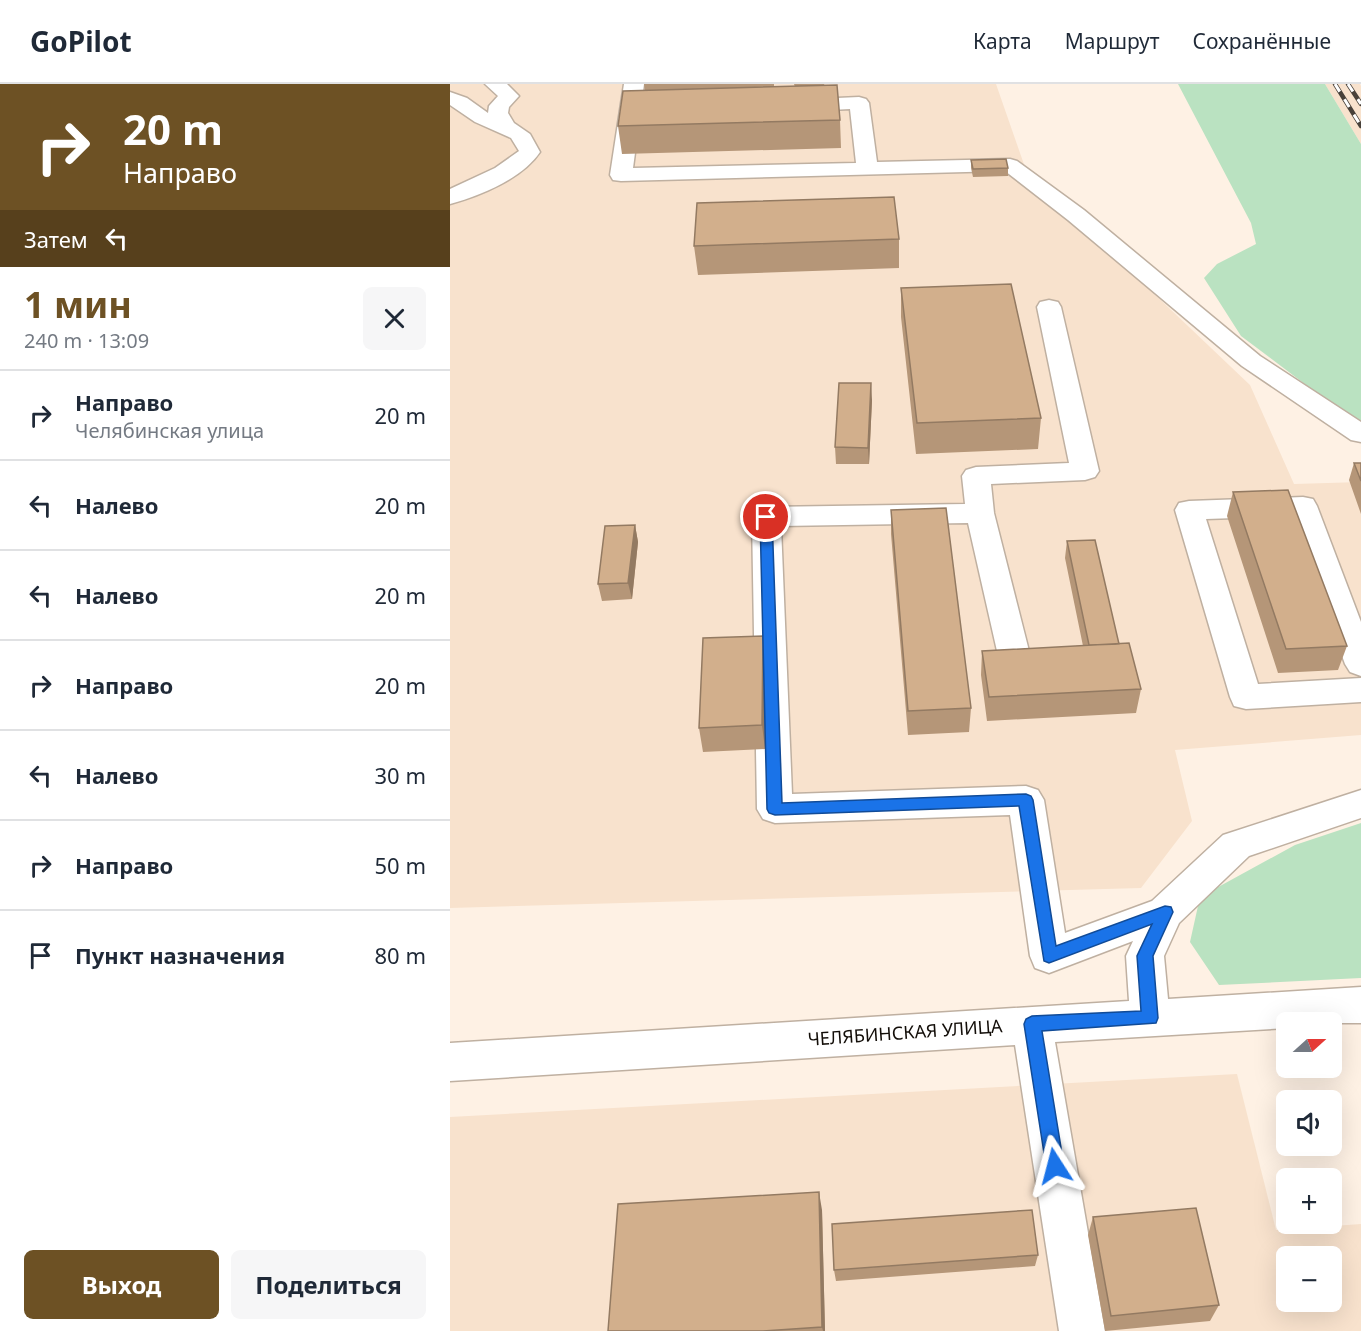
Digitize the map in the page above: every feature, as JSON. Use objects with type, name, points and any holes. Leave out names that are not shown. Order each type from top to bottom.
[{"type":"street","points":[[495,84],[509,96],[499,106],[498,113],[504,124]]},
{"type":"street","points":[[634,84],[621,174],[1010,165],[1076,215],[1251,361],[1361,434]]},
{"type":"street","points":[[450,98],[461,101],[485,119],[504,124],[526,140],[530,152],[520,162],[491,180],[450,198]]},
{"type":"street","points":[[778,106],[859,103],[867,169]]},
{"type":"street","points":[[630,112],[652,111]]},
{"type":"street","points":[[1013,651],[980,513],[976,476],[1085,471],[1049,308]]},
{"type":"street","points":[[1361,664],[1303,506],[1189,510],[1246,697],[1361,690]]},
{"type":"street","points":[[980,513],[766,517],[775,809],[1026,800],[1049,956],[1165,912]]},
{"type":"street","points":[[1150,1018],[1145,956],[1165,912],[1236,845],[1356,800]]},
{"type":"street","name":"ЧЕЛЯБИНСКАЯ УЛИЦА","points":[[450,1062],[1361,1005]]},
{"type":"street","points":[[1032,1024],[1082,1331]]},
{"type":"shaded area","points":[[450,84],[996,84],[1027,173],[1250,385],[1294,484],[1361,482],[1361,735],[1175,750],[1192,821],[1141,888],[450,908]]},
{"type":"shaded area","points":[[1325,84],[1360,84],[1361,144]]},
{"type":"shaded area","points":[[1237,1074],[1276,1234],[1342,1234],[1342,1225],[1361,1224],[1361,1331],[450,1331],[450,1117]]},
{"type":"green space","points":[[1178,84],[1325,84],[1361,144],[1361,421],[1310,388],[1241,336],[1204,278],[1217,264],[1256,244],[1251,223]]},
{"type":"green space","points":[[1361,823],[1361,978],[1219,985],[1190,942],[1200,897],[1295,845]]},
{"type":"building","points":[[837,85],[840,120],[618,126],[623,91]]},
{"type":"building","points":[[1006,159],[1008,168],[973,169],[971,160]]},
{"type":"building","points":[[894,197],[899,239],[694,246],[697,203]]},
{"type":"building","points":[[1011,284],[1041,418],[917,423],[901,288]]},
{"type":"building","points":[[839,383],[871,383],[868,448],[835,447]]},
{"type":"building","points":[[1354,463],[1361,463],[1361,481]]},
{"type":"building","points":[[1288,490],[1347,646],[1286,649],[1233,492]]},
{"type":"building","points":[[946,508],[971,708],[908,711],[891,510]]},
{"type":"building","points":[[635,525],[628,583],[598,584],[605,526]]},
{"type":"building","points":[[1095,540],[1119,644],[1089,645],[1067,541]]},
{"type":"building","points":[[763,636],[762,725],[699,728],[703,638]]},
{"type":"building","points":[[1129,643],[1141,689],[989,697],[982,651]]},
{"type":"building","points":[[819,1192],[822,1327],[763,1331],[608,1331],[618,1204]]},
{"type":"building","points":[[1196,1208],[1219,1305],[1111,1316],[1093,1217]]},
{"type":"building","points":[[1032,1210],[1038,1255],[834,1270],[832,1224]]},
{"type":"railway","points":[[1335,84],[1361,126]]},
{"type":"railway","points":[[1348,84],[1361,104]]},
{"type":"route","points":[[766,517],[775,809],[1026,800],[1049,956],[1165,912],[1145,956],[1150,1018],[1032,1024],[1055,1166]]}]
